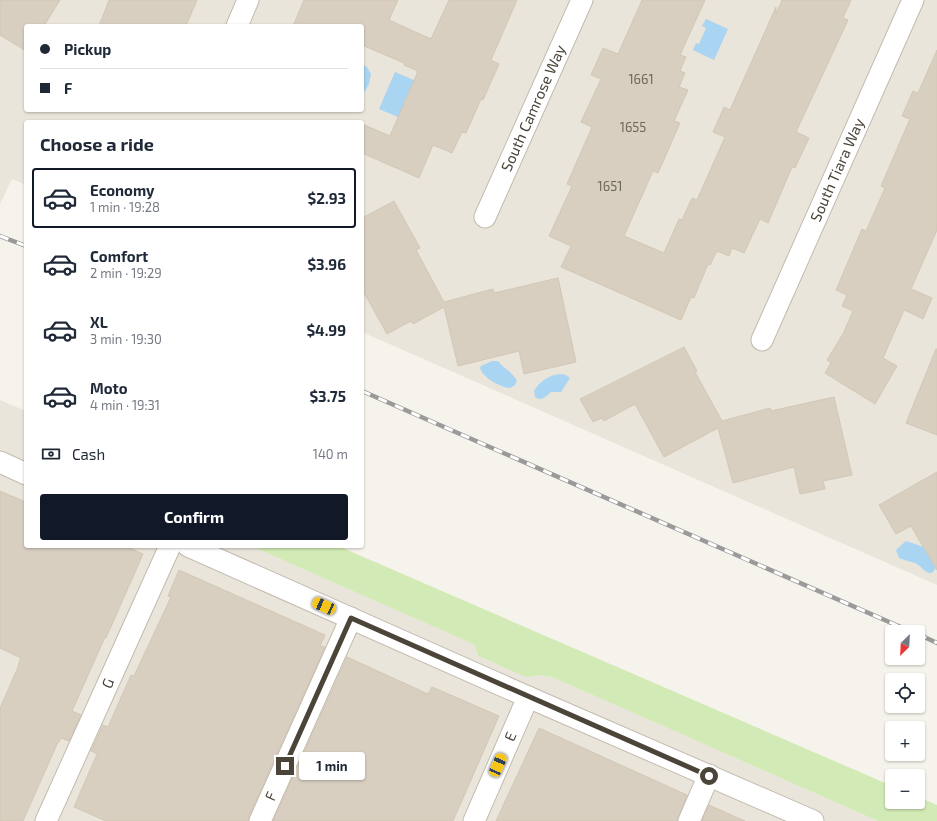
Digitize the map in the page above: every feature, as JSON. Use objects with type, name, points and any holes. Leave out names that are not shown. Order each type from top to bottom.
[{"type":"street","points":[[237,24],[248,0]]},
{"type":"street","name":"South Camrose Way","points":[[485,217],[582,0]]},
{"type":"street","name":"South Tiara Way","points":[[762,340],[913,0]]},
{"type":"street","points":[[0,462],[24,473]]},
{"type":"street","name":"G","points":[[46,821],[169,548]]},
{"type":"street","points":[[193,548],[528,697],[813,821]]},
{"type":"street","name":"F","points":[[260,821],[351,618]]},
{"type":"street","name":"E","points":[[474,821],[528,697]]},
{"type":"street","points":[[689,821],[709,776]]},
{"type":"shaded area","points":[[0,0],[937,0],[937,585],[364,333],[364,120],[24,120],[24,184],[12,179],[0,204]]},
{"type":"shaded area","points":[[0,400],[24,410],[24,548],[256,548],[475,645],[478,656],[526,677],[539,675],[552,677],[878,821],[0,821]]},
{"type":"green space","points":[[256,548],[343,548],[885,783],[885,809],[925,809],[925,800],[937,805],[937,821],[878,821],[552,677],[539,675],[526,677],[478,656],[475,645]]},
{"type":"water","points":[[706,19],[728,29],[714,60],[693,50],[696,43],[699,44],[706,28],[702,26]]},
{"type":"water","points":[[364,66],[367,67],[371,74],[369,84],[364,93]]},
{"type":"water","points":[[395,72],[414,80],[398,117],[379,109]]},
{"type":"water","points":[[492,361],[498,361],[516,378],[517,381],[515,385],[510,388],[502,386],[492,381],[482,372],[480,368],[481,366]]},
{"type":"water","points":[[560,374],[566,375],[570,378],[561,392],[551,392],[542,399],[535,397],[534,391],[542,382],[548,377]]},
{"type":"water","points":[[906,541],[924,547],[936,568],[933,572],[929,573],[917,564],[899,558],[896,550]]},
{"type":"building","points":[[0,0],[60,0],[45,24],[24,24],[24,50],[0,35]]},
{"type":"building","points":[[109,0],[197,0],[187,24],[100,24]]},
{"type":"building","points":[[304,0],[398,0],[389,20],[431,39],[449,0],[517,0],[491,60],[499,64],[466,133],[462,132],[452,153],[433,145],[419,178],[364,154],[364,125],[390,136],[418,71],[404,65],[404,63],[364,46],[364,24],[294,24]]},
{"type":"building","points":[[642,0],[705,0],[680,55],[686,57],[680,71],[685,73],[679,87],[688,90],[674,121],[680,123],[658,173],[653,171],[624,236],[664,253],[679,219],[682,220],[692,198],[697,200],[725,137],[713,132],[724,107],[730,110],[776,7],[776,14],[782,0],[851,0],[843,18],[848,20],[796,132],[809,138],[795,168],[792,167],[768,223],[760,219],[744,253],[732,248],[729,256],[717,251],[710,265],[708,264],[694,298],[691,297],[681,320],[561,267],[571,246],[549,236],[572,186],[567,184],[592,127],[581,122],[601,79],[591,75],[603,48],[618,54]]},
{"type":"building","points":[[937,50],[937,230],[911,289],[932,298],[923,319],[904,310],[883,358],[897,366],[875,404],[825,373],[831,363],[827,360],[843,334],[853,311],[842,306],[847,295],[836,290],[862,229],[866,231],[885,188],[881,186],[910,119],[902,116],[913,91],[918,93]]},
{"type":"building","points":[[394,201],[420,248],[416,250],[444,302],[493,289],[494,293],[558,278],[576,362],[524,374],[519,351],[458,366],[444,307],[413,324],[411,321],[387,334],[364,293],[364,217]]},
{"type":"building","points":[[684,347],[697,371],[695,372],[722,421],[770,408],[771,411],[834,397],[852,475],[823,481],[825,489],[800,494],[794,467],[733,483],[718,428],[664,457],[635,404],[604,421],[602,418],[593,422],[580,399]]},
{"type":"building","points":[[937,349],[937,435],[906,423]]},
{"type":"building","points":[[937,472],[937,570],[911,526],[896,534],[879,505]]},
{"type":"building","points":[[0,491],[24,501],[24,548],[130,548],[143,554],[72,711],[81,715],[69,741],[61,738],[58,742],[23,821],[0,821],[0,708],[21,658],[0,648]]},
{"type":"building","points":[[179,570],[325,635],[320,646],[325,647],[248,821],[106,821],[74,807],[97,754],[91,751],[103,725],[108,727],[131,675],[134,676],[171,597],[168,596]]},
{"type":"building","points":[[347,657],[428,694],[432,687],[499,716],[453,821],[273,821]]},
{"type":"building","points":[[539,728],[687,795],[677,821],[496,821]]},
{"type":"building","points":[[709,805],[745,821],[702,821]]},
{"type":"railway","points":[[0,236],[24,245]]},
{"type":"railway","points":[[364,392],[896,625]]},
{"type":"railway","points":[[925,637],[937,643]]},
{"type":"route","points":[[285,766],[351,618],[709,776]]}]
